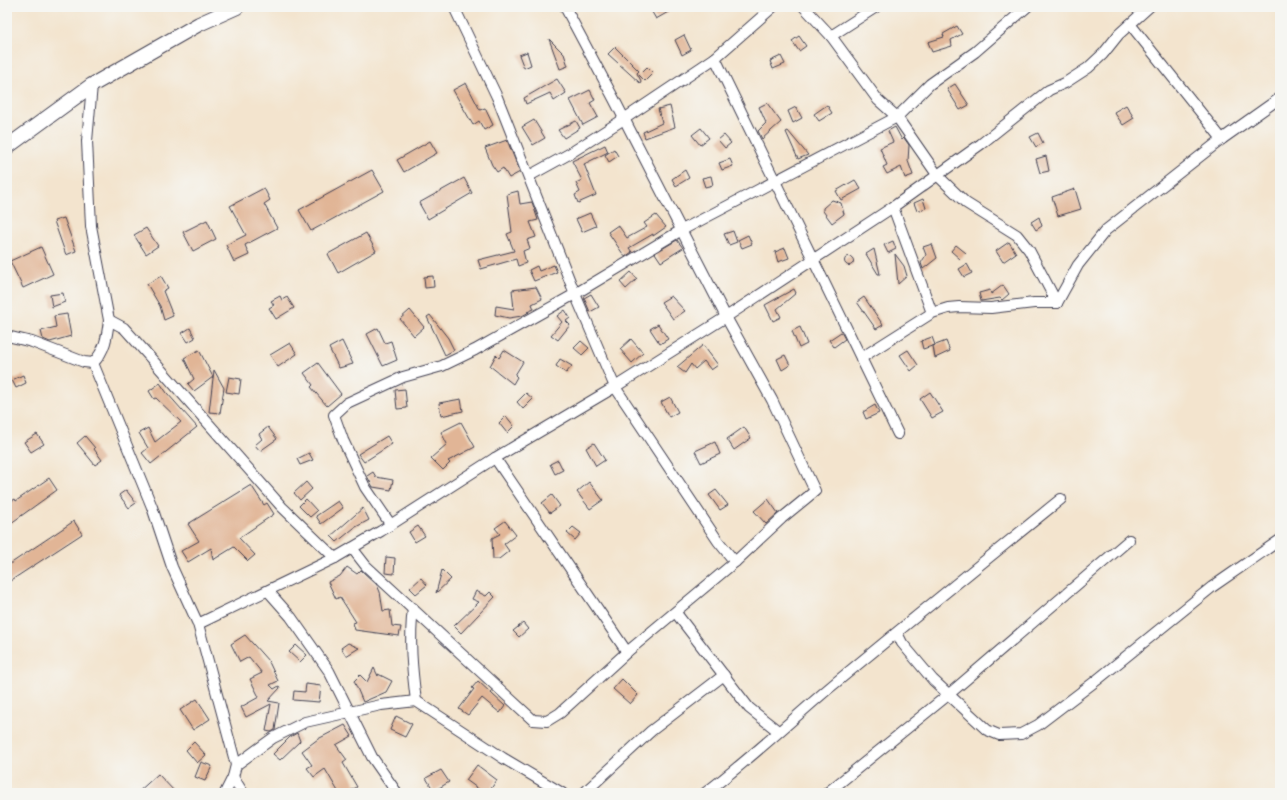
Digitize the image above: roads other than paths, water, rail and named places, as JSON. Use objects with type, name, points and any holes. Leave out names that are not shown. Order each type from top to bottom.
[{"type":"street","points":[[7,147],[92,85],[199,24],[237,7]]},
{"type":"street","points":[[454,7],[497,97],[575,294],[615,387],[718,541],[735,562]]},
{"type":"street","points":[[352,548],[366,566],[533,720],[547,721],[560,713],[627,652],[676,613],[735,562],[782,518],[815,491],[772,400],[726,317],[565,7]]},
{"type":"street","points":[[529,176],[569,154],[715,58],[773,7]]},
{"type":"street","points":[[804,7],[831,36],[878,100],[897,116],[938,176],[966,203],[1017,235],[1029,250],[1057,303]]},
{"type":"street","points":[[831,36],[876,7]]},
{"type":"street","points":[[391,525],[365,487],[342,440],[334,415],[346,403],[403,377],[442,366],[475,350],[575,294],[681,230],[897,116],[930,84],[975,52],[1027,7]]},
{"type":"street","points":[[198,624],[335,558],[391,525],[495,458],[615,387],[813,261],[938,176],[1049,90],[1065,83],[1088,68],[1130,24],[1149,7]]},
{"type":"street","points":[[1130,24],[1222,139]]},
{"type":"street","points":[[715,58],[898,434]]},
{"type":"street","points":[[92,85],[87,141],[91,226],[109,320],[107,336],[101,355],[93,363]]},
{"type":"street","points":[[1057,303],[1078,265],[1106,230],[1222,139],[1280,98]]},
{"type":"street","points":[[892,208],[932,313]]},
{"type":"street","points":[[861,358],[932,313],[959,306],[991,308],[1034,303],[1057,303]]},
{"type":"street","points":[[109,320],[124,328],[282,507],[335,558]]},
{"type":"street","points":[[7,336],[21,338],[84,362],[93,363]]},
{"type":"street","points":[[93,363],[152,507],[172,567],[198,624],[236,765],[233,777],[225,793]]},
{"type":"street","points":[[495,458],[627,652]]},
{"type":"street","points":[[705,793],[736,770],[778,731],[1061,499]]},
{"type":"street","points":[[828,793],[948,695],[1129,540]]},
{"type":"street","points":[[896,633],[902,643],[948,695],[987,730],[999,736],[1021,734],[1038,725],[1091,684],[1212,586],[1280,540]]},
{"type":"street","points":[[268,591],[291,617],[329,671],[372,757],[397,793]]},
{"type":"street","points":[[413,608],[410,633],[410,657],[416,701]]},
{"type":"street","points":[[676,613],[749,708],[778,731]]},
{"type":"street","points":[[584,793],[651,731],[724,675]]},
{"type":"street","points":[[236,765],[273,738],[305,722],[349,712],[416,701],[496,754],[562,793]]},
{"type":"street","points":[[233,777],[243,793]]}]
